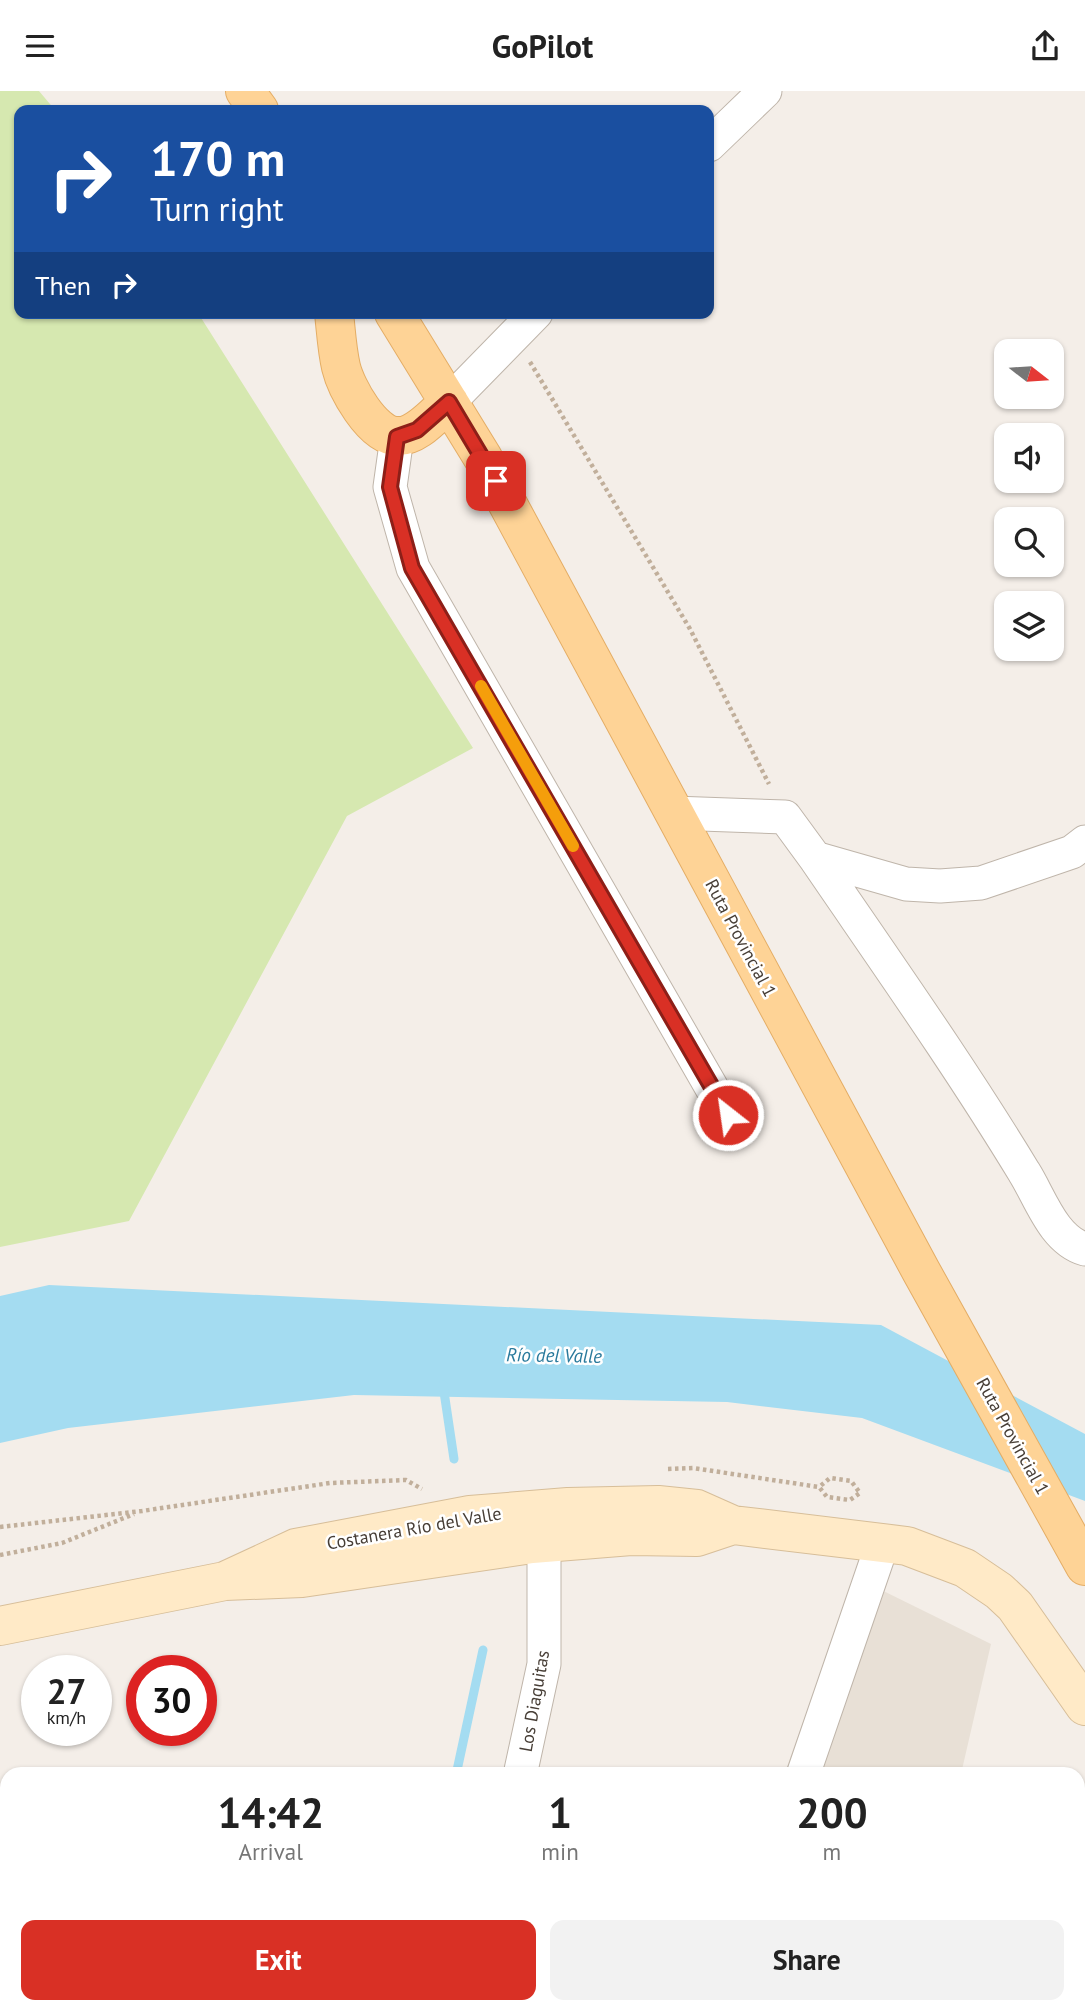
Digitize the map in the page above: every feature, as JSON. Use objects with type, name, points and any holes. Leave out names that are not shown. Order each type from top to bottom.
[{"type":"main road","points":[[335,319],[341,369],[353,398],[377,427],[397,437],[417,430],[449,402]]},
{"type":"main road","name":"Ruta Provincial 1","points":[[398,319],[483,458],[921,1271],[1085,1566]]},
{"type":"main road","name":"Costanera Río del Valle","points":[[225,1581],[296,1548],[470,1515],[568,1507],[658,1505],[697,1509],[733,1525],[883,1542],[946,1559],[999,1591],[1030,1625],[1085,1706]]},
{"type":"main road","name":"Costanera Río del Valle","points":[[0,1626],[225,1581],[302,1578],[544,1543],[631,1536],[697,1537],[733,1525]]},
{"type":"street","points":[[714,140],[765,91]]},
{"type":"street","points":[[449,402],[525,324]]},
{"type":"street","points":[[397,437],[390,487],[412,568],[728,1115]]},
{"type":"street","points":[[673,813],[785,817],[945,1049],[1025,1173],[1058,1230],[1085,1249]]},
{"type":"street","points":[[815,858],[906,884],[940,886],[981,883],[1072,852],[1085,842]]},
{"type":"street","points":[[806,1767],[883,1542]]},
{"type":"street","name":"Los Diaguitas","points":[[522,1767],[544,1664],[544,1543]]},
{"type":"path","points":[[525,324],[690,629],[785,817]]},
{"type":"path","points":[[831,1478],[851,1481],[860,1493],[850,1500],[827,1497],[819,1487],[831,1478]]},
{"type":"path","points":[[0,1555],[62,1543],[142,1511]]},
{"type":"shaded area","points":[[855,1577],[991,1644],[963,1767],[787,1767]]},
{"type":"green space","points":[[0,91],[39,91],[51,105],[14,105],[14,319],[202,319],[473,748],[347,816],[129,1221],[0,1247]]},
{"type":"water","name":"Río del Valle","points":[[49,1285],[881,1325],[1085,1434],[1085,1501],[862,1418],[727,1402],[354,1395],[68,1428],[0,1443],[0,1296]]},
{"type":"waterway","points":[[443,1385],[454,1459]]},
{"type":"waterway","points":[[458,1767],[483,1650]]},
{"type":"slow traffic","points":[[481,686],[573,846]]},
{"type":"route","points":[[496,481],[449,402],[417,430],[397,437],[390,487],[412,568],[728,1115]]}]
